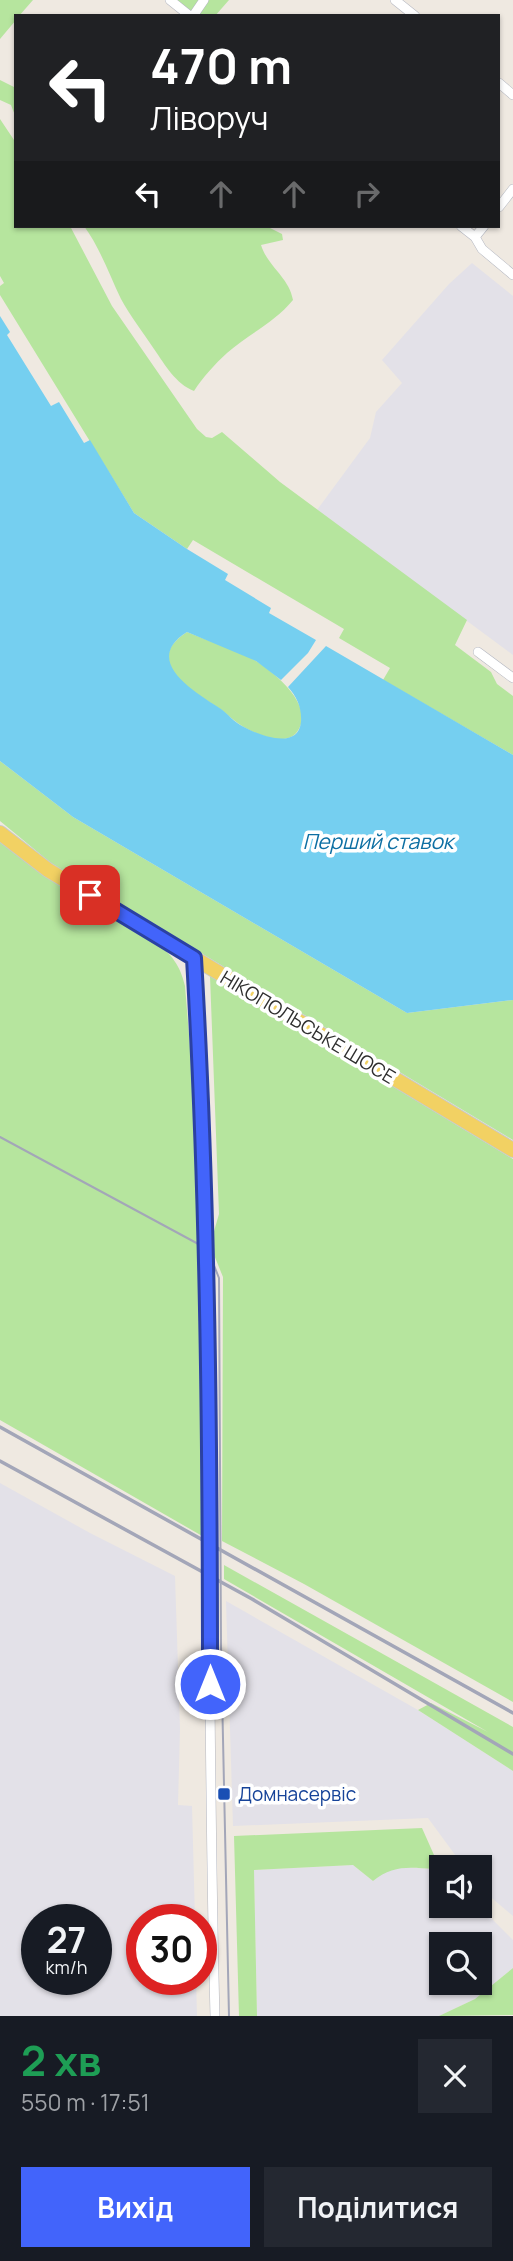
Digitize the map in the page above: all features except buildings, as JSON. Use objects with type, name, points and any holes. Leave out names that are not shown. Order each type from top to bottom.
[{"type":"main road","name":"НІКОПОЛЬСЬКЕ ШОСЕ","points":[[0,833],[48,870],[513,1150]]},
{"type":"street","points":[[170,0],[189,14]]},
{"type":"street","points":[[396,0],[413,14]]},
{"type":"street","points":[[500,206],[513,189]]},
{"type":"street","points":[[464,228],[475,237],[482,249],[513,275]]},
{"type":"street","points":[[475,237],[482,228]]},
{"type":"street","points":[[478,652],[513,678]]},
{"type":"street","points":[[194,958],[203,1132],[210,1555],[210,1820],[215,2016]]},
{"type":"shaded area","points":[[472,263],[513,296],[513,655],[317,510],[370,438],[376,412],[402,383],[382,360],[449,284]]},
{"type":"shaded area","points":[[0,1483],[175,1576],[180,1729],[178,1805],[192,1806],[195,1904],[126,1904],[126,1995],[196,1995],[197,2016],[0,2016]]},
{"type":"shaded area","name":"Домнасервіс","points":[[226,1601],[418,1710],[513,1771],[513,1916],[492,1898],[492,1855],[455,1855],[428,1818],[233,1826]]},
{"type":"shaded area","points":[[353,1865],[373,1881],[384,1871],[403,1867],[429,1869],[429,1918],[491,1918],[513,1940],[513,1968],[492,1985],[492,1932],[429,1932],[429,1995],[480,1995],[475,1999],[439,2016],[257,2016],[254,1870]]},
{"type":"green space","points":[[0,0],[33,0],[21,14],[14,14],[14,22],[0,39]]},
{"type":"green space","points":[[170,0],[229,0],[217,14],[188,14]]},
{"type":"green space","points":[[0,80],[14,87],[14,113],[11,105],[0,100]]},
{"type":"green space","points":[[0,119],[14,140],[14,228],[71,228],[112,306],[197,429],[206,437],[212,438],[222,432],[280,482],[467,620],[455,645],[491,672],[497,684],[513,696],[513,755],[383,680],[390,668],[339,638],[344,629],[193,540],[187,549],[134,513],[0,295],[0,286],[4,283],[0,276]]},
{"type":"green space","points":[[85,228],[270,228],[282,234],[283,240],[261,245],[268,260],[287,285],[293,300],[278,315],[227,353],[194,391],[171,373],[132,318]]},
{"type":"green space","points":[[187,632],[248,656],[282,682],[291,691],[301,712],[297,732],[285,739],[260,735],[239,724],[186,686],[174,673],[168,655],[175,642]]},
{"type":"green space","points":[[0,761],[73,817],[407,1013],[513,1000],[513,1140],[51,863],[0,821]]},
{"type":"green space","points":[[0,842],[47,876],[155,941],[181,972],[185,986],[197,1132],[204,1537],[0,1420]]},
{"type":"green space","points":[[210,976],[513,1159],[513,1702],[222,1541],[223,1277],[210,1245],[219,1214]]},
{"type":"green space","points":[[224,1565],[513,1727],[513,1771],[418,1710],[431,1703],[488,1732],[224,1579]]},
{"type":"green space","points":[[422,1828],[434,1855],[429,1855],[429,1869],[394,1870],[373,1881],[353,1865],[254,1870],[257,2016],[239,2016],[234,1836]]},
{"type":"green space","points":[[513,1968],[513,2015],[439,2016],[480,1995],[492,1995],[492,1985]]},
{"type":"water","name":"Перший ставок","points":[[0,316],[10,332],[7,335],[51,406],[59,402],[84,443],[90,440],[134,513],[228,574],[225,580],[271,608],[269,613],[316,640],[308,653],[281,680],[256,661],[187,632],[174,643],[169,654],[171,665],[187,685],[242,726],[276,738],[293,736],[301,722],[301,712],[288,687],[326,646],[513,755],[513,1000],[407,1013],[73,817],[0,761]]},
{"type":"tram line","points":[[0,1137],[202,1246],[219,1278],[221,1646],[229,2016]]},
{"type":"railway","points":[[0,1427],[513,1713]]},
{"type":"railway","points":[[0,1461],[252,1599],[513,1754]]},
{"type":"place","name":"Домнасервіс","points":[[224,1794]]},
{"type":"route","points":[[90,895],[194,958],[203,1132],[210,1684]]}]
